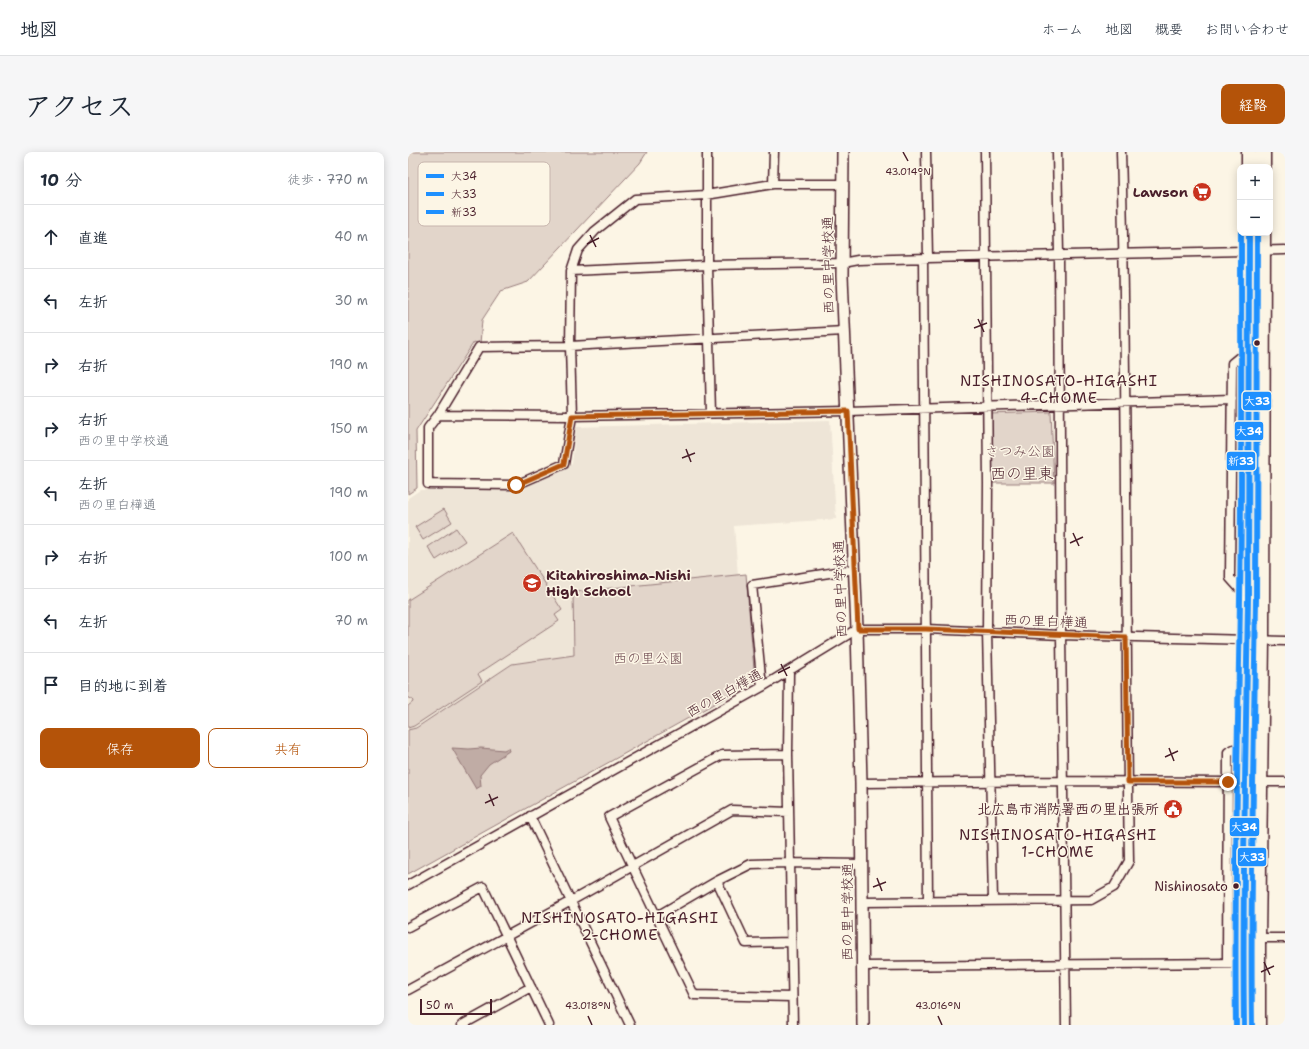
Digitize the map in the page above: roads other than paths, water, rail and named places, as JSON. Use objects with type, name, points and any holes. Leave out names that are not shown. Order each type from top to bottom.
[{"type":"highway","points":[[1249,152],[1249,164]]},
{"type":"highway","points":[[1263,152],[1263,164]]},
{"type":"highway","points":[[1250,236],[1256,250],[1262,641],[1258,1025]]},
{"type":"highway","points":[[1244,1025],[1243,963],[1248,599],[1249,349],[1256,250],[1262,236]]},
{"type":"street","points":[[707,152],[707,265],[711,413]]},
{"type":"street","points":[[774,152],[774,184]]},
{"type":"street","name":"西の里中学校通","points":[[843,152],[842,263],[844,331],[858,629],[863,1025]]},
{"type":"street","points":[[926,152],[924,408],[928,901]]},
{"type":"street","points":[[985,152],[988,483],[987,632],[992,900]]},
{"type":"street","points":[[1057,152],[1060,405],[1060,635],[1066,1025]]},
{"type":"street","points":[[862,902],[1091,900],[1114,888],[1129,861],[1124,253],[1121,152]]},
{"type":"street","points":[[843,184],[774,184],[706,195],[635,199],[595,231],[578,250],[571,271],[570,346],[572,416],[564,464],[516,485],[428,484],[428,428],[438,415],[479,347],[570,346],[844,331]]},
{"type":"street","points":[[571,271],[707,265],[842,263],[858,260],[1059,254],[1285,250]]},
{"type":"street","points":[[1248,599],[1230,578],[1232,363],[1249,349]]},
{"type":"street","points":[[438,415],[572,416],[848,411],[1232,400]]},
{"type":"street","points":[[762,686],[752,585],[855,569]]},
{"type":"street","name":"西の里白樺通","points":[[408,885],[789,671],[858,629],[926,629],[1060,635],[1285,641]]},
{"type":"street","points":[[789,671],[788,754],[793,1025]]},
{"type":"street","points":[[1227,962],[1228,752],[1245,743]]},
{"type":"street","points":[[788,754],[722,756],[609,817],[694,995],[792,997]]},
{"type":"street","points":[[861,783],[1063,781],[1228,782]]},
{"type":"street","points":[[1260,782],[1285,782]]},
{"type":"street","points":[[408,990],[571,901],[732,810],[789,812]]},
{"type":"street","points":[[530,816],[630,1025]]},
{"type":"street","points":[[657,916],[717,881],[752,864],[862,864]]},
{"type":"street","points":[[717,881],[746,943],[791,942]]},
{"type":"street","points":[[408,927],[483,887],[549,1025]]},
{"type":"street","points":[[1258,938],[1285,938]]},
{"type":"street","points":[[862,966],[1243,963]]},
{"type":"street","points":[[462,1025],[471,1023],[531,987]]},
{"type":"place","name":"Lawson","points":[[1202,192]]},
{"type":"place","name":"Kitahiroshima-Nishi High School","points":[[532,583]]},
{"type":"place","name":"北広島市消防署西の里出張所","points":[[1173,809]]},
{"type":"place","name":"Nishinosato","points":[[1236,886]]},
{"type":"district","name":"NISHINOSATO-HIGASHI 4-CHOME","points":[[1059,390]]},
{"type":"district","name":"西の里東","points":[[1022,473]]},
{"type":"district","name":"NISHINOSATO-HIGASHI 1-CHOME","points":[[1058,844]]},
{"type":"district","name":"NISHINOSATO-HIGASHI 2-CHOME","points":[[620,926]]},
{"type":"park label","name":"さつみ公園","points":[[1020,451]]},
{"type":"park label","name":"西の里公園","points":[[648,658]]}]
